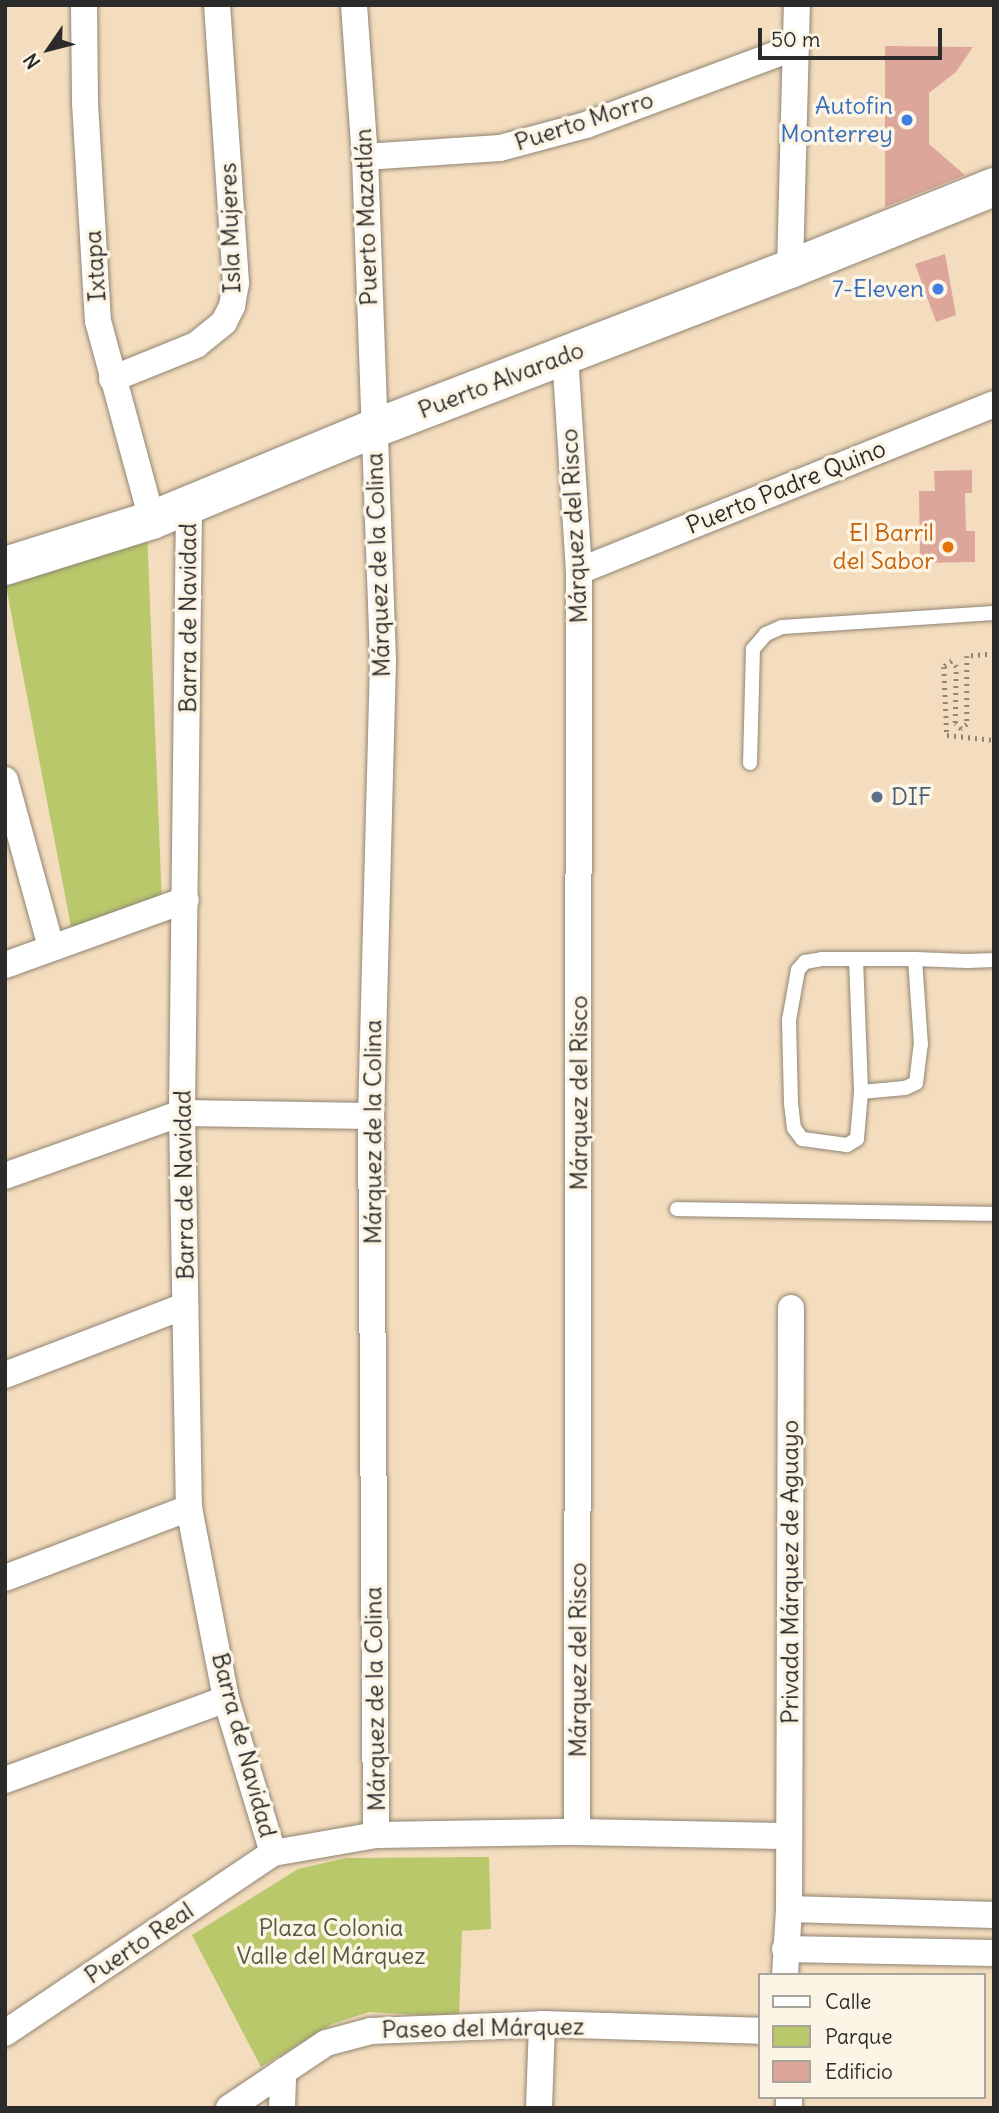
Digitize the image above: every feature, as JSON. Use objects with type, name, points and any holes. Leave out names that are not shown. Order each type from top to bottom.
[{"type":"street","name":"Ixtapa","points":[[84,5],[86,116],[98,321],[152,520]]},
{"type":"street","name":"Isla Mujeres","points":[[112,379],[196,345],[224,322],[232,306],[236,283],[217,5]]},
{"type":"street","name":"Puerto Mazatlán","points":[[354,5],[365,158],[373,429]]},
{"type":"street","points":[[790,269],[797,5]]},
{"type":"street","name":"Puerto Morro","points":[[365,158],[500,148],[586,125],[796,47]]},
{"type":"street","name":"Puerto Alvarado","points":[[5,566],[189,506],[373,429],[790,269],[994,187]]},
{"type":"street","name":"Márquez del Risco","points":[[565,355],[579,571],[577,1832]]},
{"type":"street","name":"Puerto Padre Quino","points":[[579,571],[994,404]]},
{"type":"street","name":"Márquez de la Colina","points":[[373,429],[383,660],[371,1116],[376,1835]]},
{"type":"street","name":"Barra de Navidad","points":[[189,506],[187,900],[182,1113],[189,1508],[226,1699],[273,1853]]},
{"type":"street","points":[[5,780],[51,947]]},
{"type":"street","points":[[5,965],[187,900]]},
{"type":"street","points":[[5,1176],[182,1113],[371,1116]]},
{"type":"street","points":[[5,1375],[185,1306]]},
{"type":"street","name":"Privada Márquez de Aguayo","points":[[785,1962],[789,1909],[791,1307]]},
{"type":"street","points":[[5,1578],[189,1508]]},
{"type":"street","points":[[5,1780],[226,1699]]},
{"type":"street","points":[[273,1853],[376,1835],[577,1832],[789,1836]]},
{"type":"street","name":"Puerto Real","points":[[5,2033],[273,1853]]},
{"type":"street","points":[[789,1909],[994,1915]]},
{"type":"street","points":[[785,1962],[994,1953]]},
{"type":"street","points":[[540,2108],[542,2024]]},
{"type":"street","name":"Paseo del Márquez","points":[[229,2108],[326,2043],[371,2031],[542,2024],[758,2031]]},
{"type":"street","points":[[282,2108],[283,2071]]},
{"type":"lane","points":[[750,763],[753,649],[766,634],[782,627],[994,613]]},
{"type":"lane","points":[[856,959],[861,1091],[857,1139],[847,1145],[802,1139],[794,1128],[789,1020],[798,970],[805,962],[822,959],[856,959],[915,959],[994,960]]},
{"type":"lane","points":[[861,1091],[905,1088],[916,1083],[921,1045],[915,959]]},
{"type":"lane","points":[[677,1209],[994,1214]]},
{"type":"path","points":[[994,654],[967,656],[967,724],[961,729],[955,723],[956,667],[952,661],[944,667],[947,735],[994,740]]},
{"type":"green space","points":[[147,530],[162,904],[72,932],[6,586]]},
{"type":"green space","name":"Plaza Colonia Valle del Márquez","points":[[489,1857],[491,1929],[462,1931],[459,2017],[369,2012],[332,2024],[261,2067],[192,1935],[298,1869],[346,1858]]},
{"type":"building","name":"Autofin Monterrey","points":[[885,46],[973,47],[956,72],[929,93],[929,144],[965,175],[885,207]]},
{"type":"building","name":"7-Eleven","points":[[945,254],[956,315],[936,322],[915,264]]},
{"type":"building","name":"El Barril del Sabor","points":[[972,470],[972,493],[965,493],[966,531],[975,531],[975,562],[920,563],[919,491],[935,491],[934,471]]},
{"type":"place","name":"Autofin Monterrey","points":[[907,120]]},
{"type":"place","name":"7-Eleven","points":[[938,289]]},
{"type":"place","name":"El Barril del Sabor","points":[[948,547]]},
{"type":"place","name":"DIF","points":[[877,797]]}]
